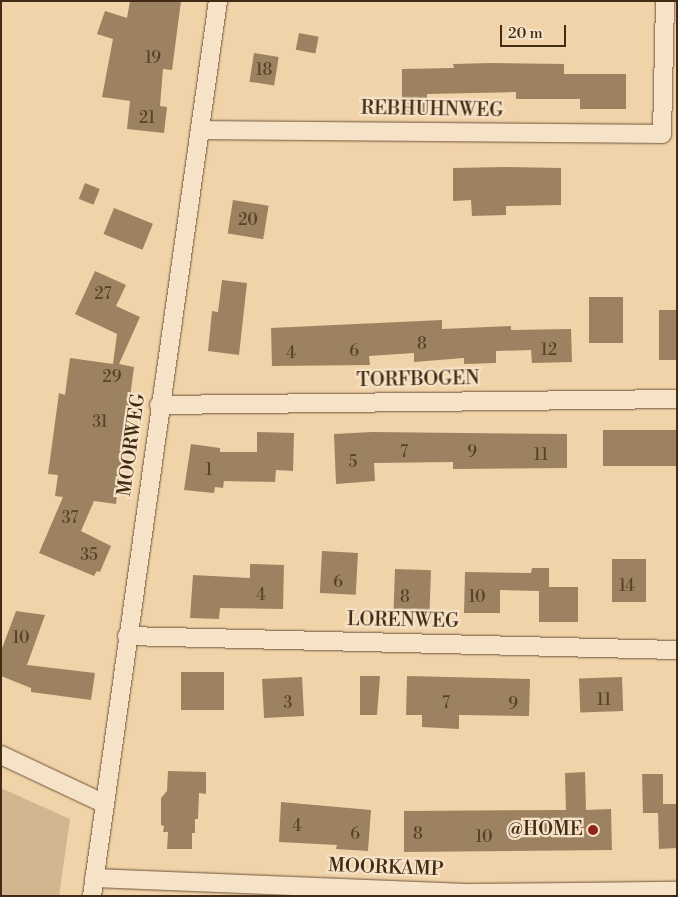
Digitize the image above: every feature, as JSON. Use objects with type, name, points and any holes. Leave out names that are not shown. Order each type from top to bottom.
[{"type":"street","name":"MOORWEG","points":[[92,896],[159,405],[201,130],[218,1]]},
{"type":"street","name":"REBHUHNWEG","points":[[201,130],[669,134],[665,1]]},
{"type":"street","name":"TORFBOGEN","points":[[159,405],[677,399]]},
{"type":"street","name":"LORENWEG","points":[[127,636],[677,650]]},
{"type":"street","points":[[1,755],[105,804]]},
{"type":"street","name":"MOORKAMP","points":[[94,878],[472,893],[677,891]]},
{"type":"shaded area","points":[[1,788],[70,819],[59,896],[1,896]]},
{"type":"building","points":[[130,1],[181,1],[172,70],[163,69],[160,106],[167,107],[164,133],[127,129],[130,101],[102,97],[113,39],[97,34],[105,11],[127,18]]},
{"type":"building","points":[[299,33],[319,37],[315,54],[296,50]]},
{"type":"building","points":[[254,53],[279,57],[274,86],[249,82]]},
{"type":"building","points":[[453,64],[564,64],[564,74],[626,74],[626,109],[580,109],[580,99],[516,99],[516,92],[427,94],[427,116],[402,116],[402,69],[454,68]]},
{"type":"building","points":[[453,168],[561,168],[561,205],[506,206],[506,215],[472,216],[471,200],[453,201]]},
{"type":"building","points":[[85,183],[100,189],[93,205],[79,199]]},
{"type":"building","points":[[233,200],[269,206],[263,239],[228,234]]},
{"type":"building","points":[[114,208],[153,224],[142,250],[104,234]]},
{"type":"building","points":[[95,271],[126,285],[116,306],[140,317],[119,364],[134,367],[116,504],[94,501],[81,531],[111,546],[100,572],[97,571],[94,576],[39,553],[63,497],[55,496],[58,475],[48,474],[59,393],[65,395],[70,358],[113,364],[117,334],[75,314]]},
{"type":"building","points":[[222,280],[247,283],[239,355],[208,351],[212,311],[218,312]]},
{"type":"building","points":[[589,297],[623,297],[623,343],[589,343]]},
{"type":"building","points":[[659,310],[677,310],[677,360],[659,360]]},
{"type":"building","points":[[442,320],[442,329],[511,326],[511,330],[571,329],[572,362],[532,363],[531,350],[496,351],[496,363],[464,364],[464,358],[414,362],[414,353],[369,356],[370,365],[272,366],[271,328]]},
{"type":"building","points":[[603,430],[677,430],[677,466],[603,466]]},
{"type":"building","points":[[257,432],[294,433],[293,471],[276,470],[275,482],[224,481],[223,488],[215,487],[214,493],[184,490],[191,444],[220,448],[220,452],[257,452]]},
{"type":"building","points":[[372,432],[567,434],[567,468],[453,469],[453,462],[374,463],[375,481],[336,484],[334,434]]},
{"type":"building","points":[[322,551],[358,553],[356,595],[320,593]]},
{"type":"building","points":[[612,559],[646,559],[646,602],[612,602]]},
{"type":"building","points":[[250,564],[284,565],[283,609],[220,608],[219,619],[190,618],[193,575],[250,578]]},
{"type":"building","points":[[532,568],[549,568],[549,587],[578,587],[578,622],[539,622],[539,591],[500,590],[500,613],[464,613],[465,572],[531,573]]},
{"type":"building","points":[[395,569],[431,570],[430,611],[394,610]]},
{"type":"building","points":[[16,611],[45,615],[27,665],[95,673],[91,700],[31,692],[31,688],[1,676],[1,651]]},
{"type":"building","points":[[181,672],[224,672],[224,710],[181,710]]},
{"type":"building","points":[[360,676],[380,676],[377,715],[360,715]]},
{"type":"building","points":[[407,676],[530,679],[529,716],[459,715],[459,729],[422,727],[422,715],[406,715]]},
{"type":"building","points":[[302,677],[304,716],[264,718],[262,679]]},
{"type":"building","points":[[622,677],[623,711],[580,712],[579,679]]},
{"type":"building","points":[[168,771],[206,772],[206,794],[199,793],[198,819],[195,819],[195,833],[192,833],[192,849],[167,849],[168,832],[163,832],[164,826],[161,825],[161,798],[167,791]]},
{"type":"building","points":[[585,772],[586,810],[611,809],[612,850],[404,852],[404,811],[566,810],[565,773]]},
{"type":"building","points":[[642,774],[663,774],[663,804],[677,804],[677,848],[659,849],[658,813],[643,813]]},
{"type":"building","points":[[281,802],[371,810],[368,851],[336,849],[337,845],[279,842]]},
{"type":"place","name":"@HOME","points":[[593,830]]}]
